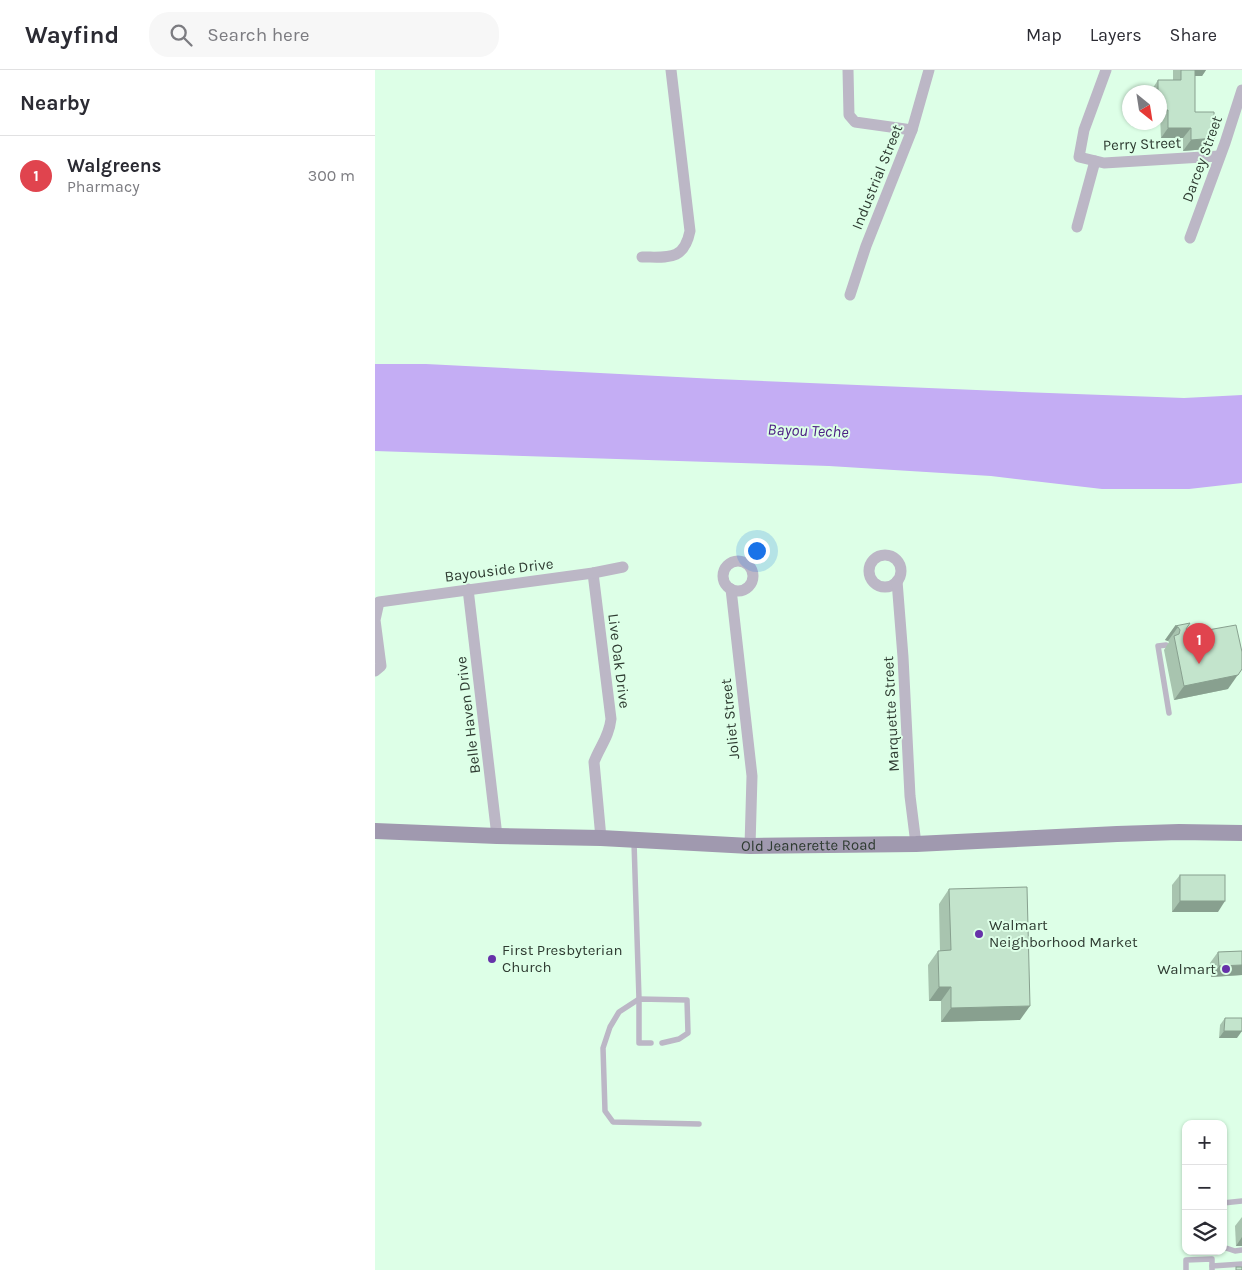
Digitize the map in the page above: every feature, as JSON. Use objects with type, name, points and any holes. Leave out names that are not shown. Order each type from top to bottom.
[{"type":"main road","name":"Old Jeanerette Road","points":[[375,831],[601,838],[750,846],[916,844],[1179,832],[1242,833]]},
{"type":"street","points":[[642,257],[668,257],[680,253],[688,243],[690,231],[690,218],[671,70]]},
{"type":"street","points":[[848,70],[849,115],[855,122],[912,130]]},
{"type":"street","name":"Industrial Street","points":[[850,295],[866,246],[912,130],[929,70]]},
{"type":"street","name":"Perry Street","points":[[1105,70],[1084,130],[1079,157],[1104,163],[1219,156]]},
{"type":"street","name":"Darcey Street","points":[[1190,238],[1242,90]]},
{"type":"street","name":"Perry Street","points":[[1077,227],[1095,161]]},
{"type":"street","name":"Bayouside Drive","points":[[375,634],[375,620],[379,602],[593,573],[623,567]]},
{"type":"street","name":"Live Oak Drive","points":[[593,573],[611,719],[606,740],[598,750],[593,762],[601,838]]},
{"type":"street","name":"Marquette Street","points":[[897,581],[910,796],[916,844]]},
{"type":"street","name":"Belle Haven Drive","points":[[468,589],[497,836]]},
{"type":"street","name":"Joliet Street","points":[[731,589],[752,776],[750,846]]},
{"type":"street","points":[[375,634],[381,666],[375,671]]},
{"type":"lane","points":[[1166,645],[1158,646],[1169,713]]},
{"type":"lane","points":[[634,840],[639,1043],[651,1043]]},
{"type":"lane","points":[[662,1043],[679,1039],[688,1033],[687,1000],[639,999],[619,1012],[609,1027],[603,1048],[605,1111],[613,1122],[699,1124]]},
{"type":"lane","points":[[1227,1203],[1242,1202]]},
{"type":"lane","points":[[1227,1248],[1235,1251],[1242,1250]]},
{"type":"lane","points":[[1186,1270],[1186,1260],[1212,1259],[1212,1268],[1242,1264]]},
{"type":"water","name":"Bayou Teche","points":[[375,364],[426,364],[716,379],[1184,398],[1242,395],[1242,483],[1189,489],[1102,489],[991,476],[829,466],[375,451]]},
{"type":"building","points":[[1181,70],[1195,70],[1195,112],[1214,112],[1215,138],[1191,140],[1191,128],[1168,128],[1167,85],[1158,85],[1158,80],[1181,80]]},
{"type":"building","points":[[1190,623],[1186,629],[1191,633],[1236,625],[1242,652],[1242,669],[1238,675],[1184,686],[1174,636],[1179,634],[1180,630],[1175,626]]},
{"type":"building","points":[[1180,875],[1225,875],[1225,901],[1180,901]]},
{"type":"building","name":"Walmart Neighborhood Market","points":[[1027,887],[1030,1006],[951,1008],[951,987],[939,987],[938,951],[951,950],[949,889]]},
{"type":"building","points":[[1242,951],[1242,965],[1219,966],[1218,952]]},
{"type":"building","points":[[1225,1018],[1242,1018],[1242,1031],[1224,1031]]},
{"type":"building","points":[[1236,1267],[1242,1267],[1242,1270],[1236,1270]]},
{"type":"place","name":"Walgreens","points":[[1199,664]]},
{"type":"place","name":"Walmart Neighborhood Market","points":[[979,934]]},
{"type":"place","name":"First Presbyterian Church","points":[[492,959]]},
{"type":"place","name":"Walmart","points":[[1226,969]]}]
